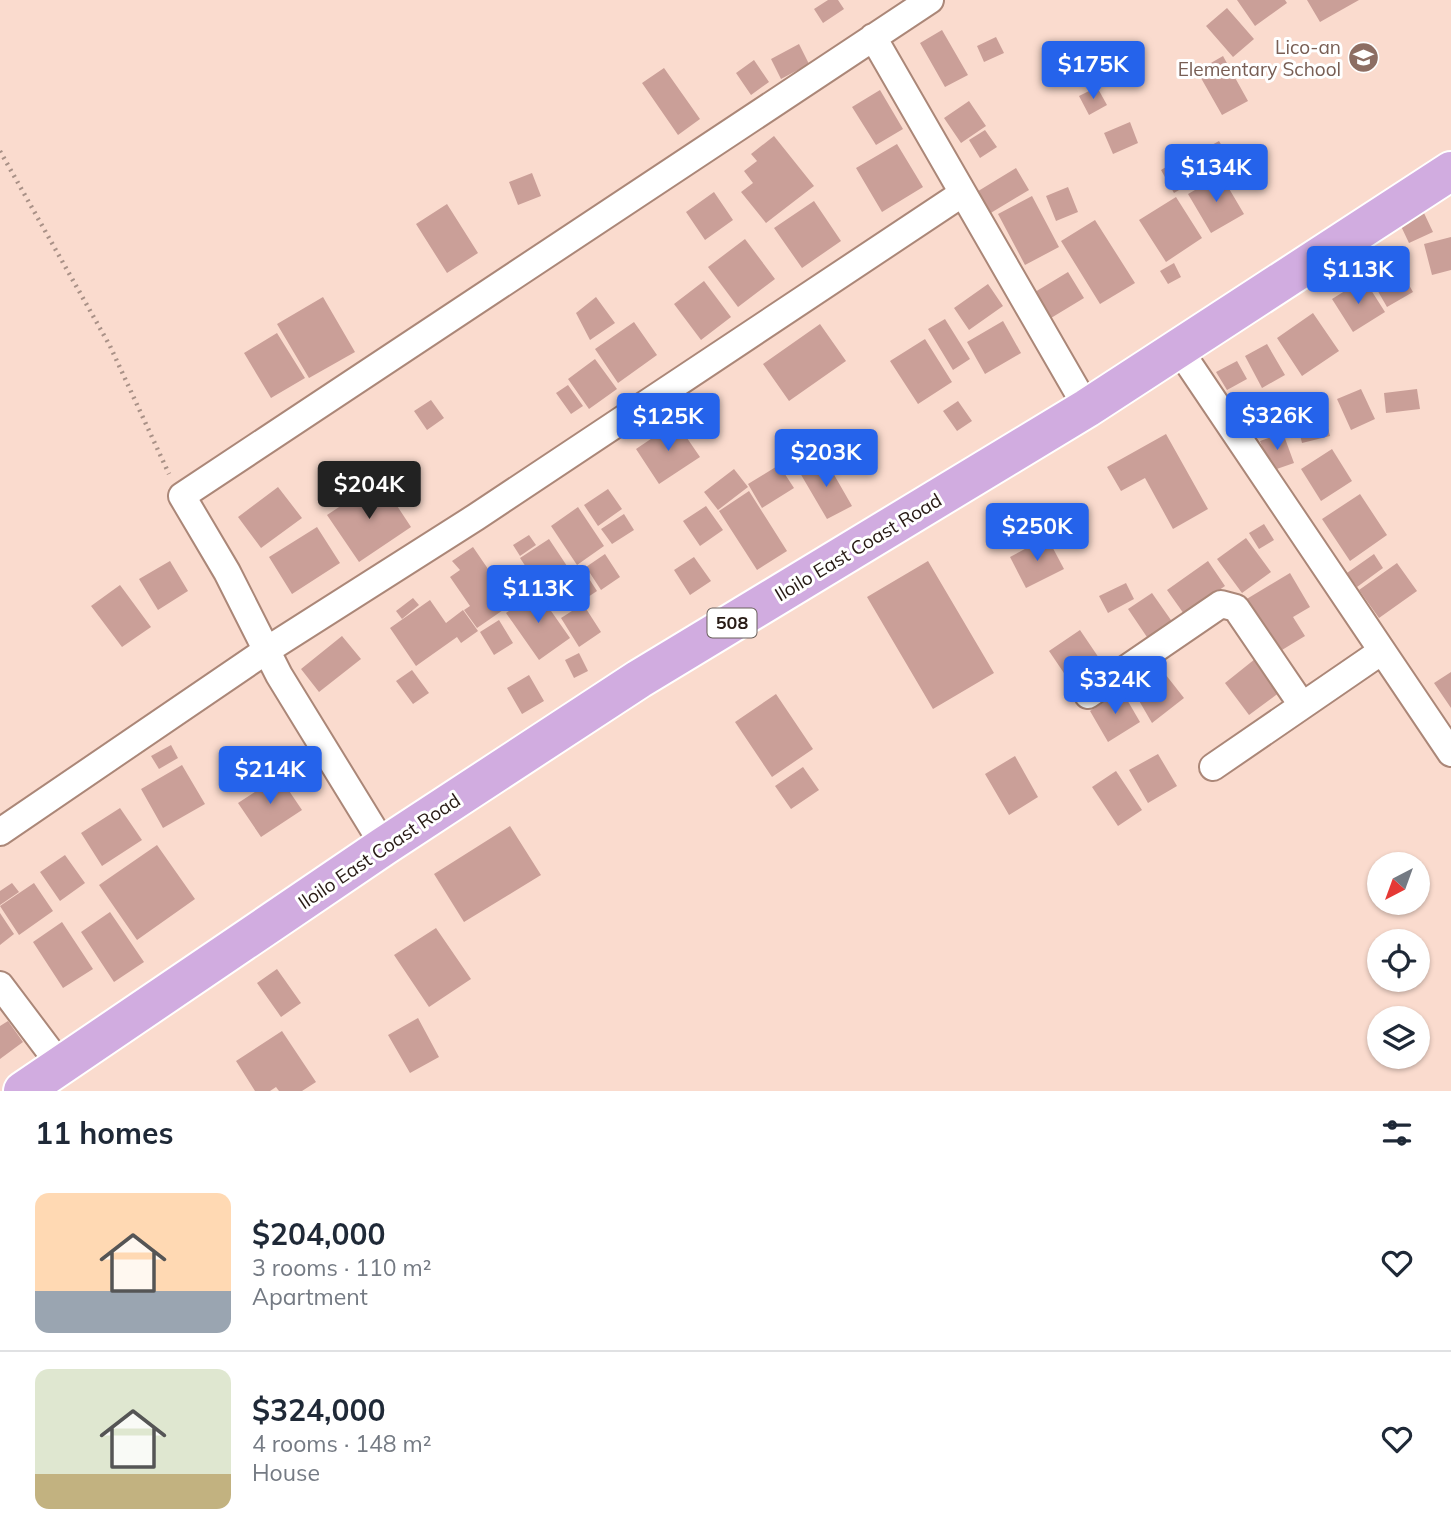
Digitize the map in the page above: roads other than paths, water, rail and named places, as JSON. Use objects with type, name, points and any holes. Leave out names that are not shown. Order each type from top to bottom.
[{"type":"main road","name":"Iloilo East Coast Road","points":[[23,1091],[384,846],[639,679],[1087,408],[1451,171]]},
{"type":"street","points":[[384,846],[279,675],[226,572],[182,496],[930,0]]},
{"type":"street","points":[[873,37],[1087,408]]},
{"type":"street","points":[[0,832],[267,650],[476,517],[963,193]]},
{"type":"street","points":[[1178,348],[1451,754]]},
{"type":"street","points":[[1088,695],[1221,604],[1236,608],[1302,705]]},
{"type":"street","points":[[1213,768],[1382,651]]},
{"type":"street","points":[[0,985],[61,1066]]},
{"type":"place","name":"Lico-an Elementary School","points":[[1364,58]]}]
